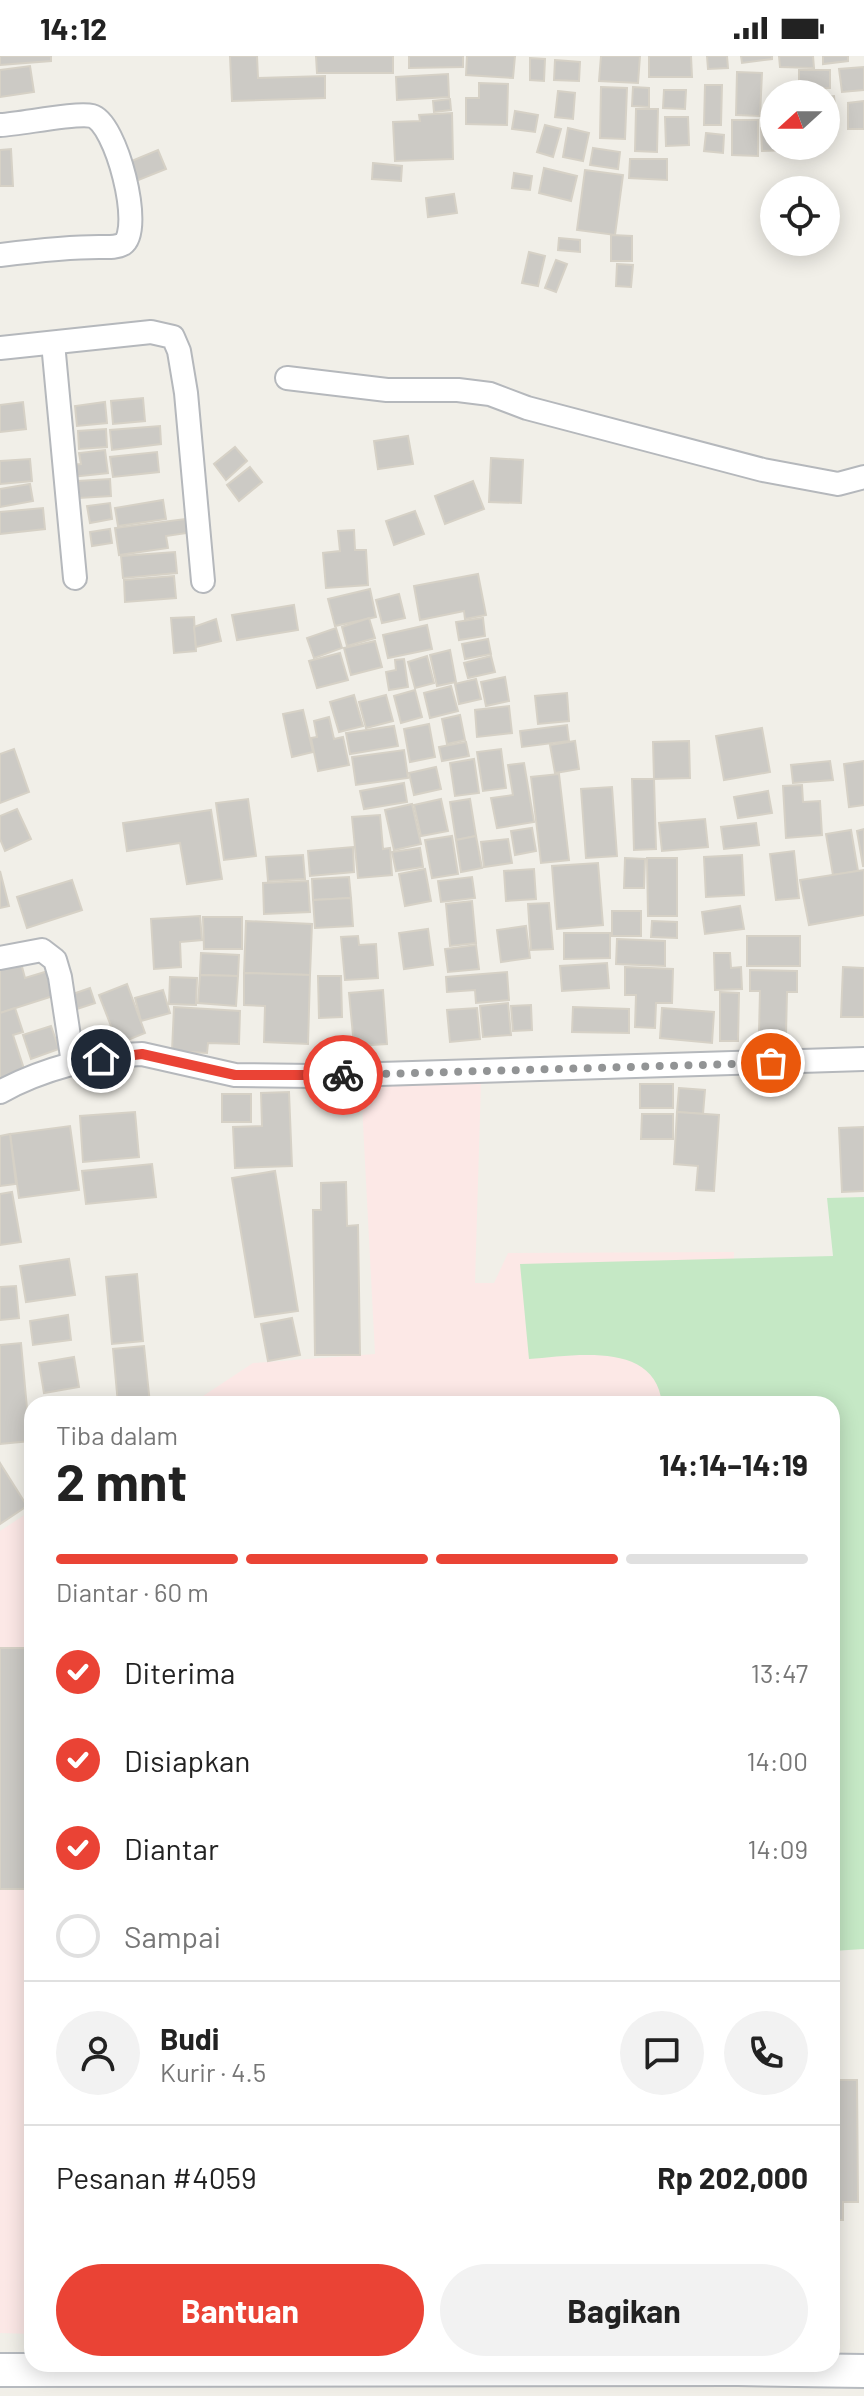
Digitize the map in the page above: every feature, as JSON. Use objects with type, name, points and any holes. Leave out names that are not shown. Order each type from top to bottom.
[{"type":"main road","points":[[0,2370],[24,2372]]},
{"type":"main road","points":[[840,2371],[864,2371]]},
{"type":"main road","points":[[32,2372],[208,2383],[809,2372]]},
{"type":"street","points":[[0,125],[80,116],[94,116],[106,124],[116,149],[132,215],[130,236],[124,244],[0,255]]},
{"type":"street","points":[[0,348],[151,332],[173,337],[179,351],[186,393],[203,581]]},
{"type":"street","points":[[53,343],[75,578]]},
{"type":"street","points":[[287,378],[387,390],[458,390],[490,394],[527,408],[763,470],[838,484],[864,477]]},
{"type":"street","points":[[0,958],[42,950],[55,960],[73,1063]]},
{"type":"street","points":[[0,1092],[73,1063],[142,1054],[235,1075],[315,1076],[864,1059]]},
{"type":"shaded area","points":[[481,1081],[475,1283],[494,1283],[508,1253],[734,1252],[731,1396],[203,1396],[253,1363],[375,1354],[361,1085]]},
{"type":"shaded area","points":[[24,1515],[24,2334],[0,2333],[0,1531]]},
{"type":"green space","points":[[864,1197],[864,1949],[840,1950],[840,1396],[660,1396],[656,1384],[645,1370],[629,1361],[589,1355],[529,1359],[520,1264],[833,1256],[827,1198]]},
{"type":"building","points":[[0,56],[51,56],[51,61],[0,65]]},
{"type":"building","points":[[230,56],[257,56],[258,78],[325,76],[325,98],[232,101]]},
{"type":"building","points":[[316,56],[393,56],[393,73],[317,73]]},
{"type":"building","points":[[409,56],[463,56],[463,67],[409,68]]},
{"type":"building","points":[[467,56],[515,56],[513,78],[466,75]]},
{"type":"building","points":[[601,56],[640,56],[638,83],[599,81]]},
{"type":"building","points":[[649,56],[691,56],[692,77],[649,77]]},
{"type":"building","points":[[707,56],[727,56],[728,68],[708,69]]},
{"type":"building","points":[[741,56],[772,56],[772,59],[742,63]]},
{"type":"building","points":[[779,56],[813,56],[814,68],[780,67]]},
{"type":"building","points":[[823,56],[848,56],[848,61],[823,64]]},
{"type":"building","points":[[530,58],[545,59],[544,81],[530,80]]},
{"type":"building","points":[[555,60],[580,62],[579,81],[554,80]]},
{"type":"building","points":[[30,66],[34,92],[0,97],[0,70]]},
{"type":"building","points":[[864,67],[864,90],[842,92],[839,69]]},
{"type":"building","points":[[799,70],[830,70],[830,80],[799,80]]},
{"type":"building","points":[[737,72],[762,73],[760,116],[736,115]]},
{"type":"building","points":[[448,74],[449,97],[397,100],[396,77]]},
{"type":"building","points":[[479,83],[508,84],[507,125],[466,124],[466,98],[479,98]]},
{"type":"building","points":[[705,85],[722,85],[721,125],[704,125]]},
{"type":"building","points":[[601,87],[627,88],[625,139],[600,138]]},
{"type":"building","points":[[633,87],[649,88],[649,107],[632,106]]},
{"type":"building","points":[[664,90],[686,90],[685,109],[663,108]]},
{"type":"building","points":[[558,91],[575,93],[573,119],[555,117]]},
{"type":"building","points":[[450,99],[451,110],[434,112],[433,101]]},
{"type":"building","points":[[864,101],[864,129],[848,129],[848,103]]},
{"type":"building","points":[[636,109],[658,109],[657,152],[635,151]]},
{"type":"building","points":[[515,111],[538,115],[535,132],[512,129]]},
{"type":"building","points":[[452,113],[453,159],[395,161],[393,122],[420,121],[419,115]]},
{"type":"building","points":[[665,117],[688,117],[689,145],[666,146]]},
{"type":"building","points":[[732,120],[758,120],[758,156],[732,155]]},
{"type":"building","points":[[545,125],[561,129],[553,157],[537,152]]},
{"type":"building","points":[[568,128],[589,133],[583,161],[563,157]]},
{"type":"building","points":[[706,133],[724,135],[723,153],[704,151]]},
{"type":"building","points":[[593,148],[620,152],[618,169],[590,165]]},
{"type":"building","points":[[11,149],[13,186],[0,186],[0,150]]},
{"type":"building","points":[[158,150],[166,169],[136,181],[129,162]]},
{"type":"building","points":[[630,159],[667,159],[667,180],[629,178]]},
{"type":"building","points":[[373,163],[402,166],[401,181],[372,179]]},
{"type":"building","points":[[544,168],[577,176],[571,201],[539,193]]},
{"type":"building","points":[[585,170],[623,175],[615,235],[577,230]]},
{"type":"building","points":[[514,173],[532,176],[530,190],[512,188]]},
{"type":"building","points":[[454,194],[457,213],[428,217],[426,198]]},
{"type":"building","points":[[611,235],[632,236],[632,261],[611,261]]},
{"type":"building","points":[[559,238],[580,240],[580,252],[558,250]]},
{"type":"building","points":[[529,252],[545,256],[538,286],[522,283]]},
{"type":"building","points":[[556,260],[567,264],[556,292],[545,288]]},
{"type":"building","points":[[617,264],[633,265],[631,287],[616,286]]},
{"type":"building","points":[[143,398],[145,421],[113,424],[111,401]]},
{"type":"building","points":[[23,402],[26,429],[0,432],[0,405]]},
{"type":"building","points":[[105,402],[107,423],[77,426],[75,406]]},
{"type":"building","points":[[160,426],[161,444],[112,450],[110,430]]},
{"type":"building","points":[[106,429],[107,447],[79,449],[78,431]]},
{"type":"building","points":[[408,436],[413,464],[378,469],[374,441]]},
{"type":"building","points":[[235,447],[247,461],[226,480],[214,464]]},
{"type":"building","points":[[105,450],[108,473],[72,477],[71,465],[81,464],[79,453]]},
{"type":"building","points":[[157,452],[159,472],[113,477],[110,457]]},
{"type":"building","points":[[491,458],[523,460],[521,503],[489,502]]},
{"type":"building","points":[[30,459],[32,481],[0,484],[0,461]]},
{"type":"building","points":[[250,467],[262,482],[239,501],[227,485]]},
{"type":"building","points":[[110,479],[111,496],[79,498],[78,481]]},
{"type":"building","points":[[473,481],[484,509],[445,524],[435,496]]},
{"type":"building","points":[[30,484],[33,501],[0,507],[0,489]]},
{"type":"building","points":[[163,500],[166,519],[118,526],[115,508]]},
{"type":"building","points":[[110,503],[112,519],[90,523],[87,506]]},
{"type":"building","points":[[43,508],[45,529],[0,534],[0,512]]},
{"type":"building","points":[[415,511],[424,534],[394,545],[386,521]]},
{"type":"building","points":[[185,519],[187,533],[166,536],[168,548],[119,555],[115,528]]},
{"type":"building","points":[[110,529],[112,543],[92,546],[90,532]]},
{"type":"building","points":[[354,530],[355,550],[366,550],[368,585],[326,588],[323,553],[340,551],[338,531]]},
{"type":"building","points":[[175,552],[177,573],[123,578],[121,556]]},
{"type":"building","points":[[478,574],[486,615],[465,619],[464,611],[420,620],[414,586]]},
{"type":"building","points":[[174,576],[176,598],[125,602],[124,580]]},
{"type":"building","points":[[370,589],[376,617],[335,626],[328,599]]},
{"type":"building","points":[[399,594],[405,618],[382,623],[376,600]]},
{"type":"building","points":[[294,605],[298,630],[237,640],[232,615]]},
{"type":"building","points":[[194,617],[196,651],[174,653],[171,618]]},
{"type":"building","points":[[369,618],[375,638],[347,646],[342,627]]},
{"type":"building","points":[[483,618],[485,636],[459,640],[456,622]]},
{"type":"building","points":[[216,619],[221,641],[196,647],[194,627]]},
{"type":"building","points":[[427,625],[432,649],[388,658],[383,635]]},
{"type":"building","points":[[336,628],[342,648],[314,658],[307,638]]},
{"type":"building","points":[[488,639],[491,654],[465,659],[462,644]]},
{"type":"building","points":[[375,641],[382,667],[351,675],[344,648]]},
{"type":"building","points":[[450,650],[456,682],[437,686],[430,655]]},
{"type":"building","points":[[340,653],[348,680],[317,688],[309,661]]},
{"type":"building","points":[[427,656],[434,683],[415,688],[408,662]]},
{"type":"building","points":[[491,656],[495,672],[468,678],[464,663]]},
{"type":"building","points":[[404,659],[408,687],[389,690],[386,672],[396,670],[395,660]]},
{"type":"building","points":[[505,677],[509,701],[486,706],[481,682]]},
{"type":"building","points":[[476,679],[481,699],[459,704],[455,684]]},
{"type":"building","points":[[451,686],[458,711],[430,718],[424,693]]},
{"type":"building","points":[[415,690],[422,717],[401,723],[394,696]]},
{"type":"building","points":[[567,693],[569,721],[538,724],[535,696]]},
{"type":"building","points":[[354,695],[363,726],[339,732],[330,702]]},
{"type":"building","points":[[386,695],[393,721],[366,728],[359,702]]},
{"type":"building","points":[[509,706],[512,733],[477,737],[475,710]]},
{"type":"building","points":[[303,710],[313,752],[292,757],[283,714]]},
{"type":"building","points":[[460,715],[465,740],[447,744],[442,719]]},
{"type":"building","points":[[329,717],[334,739],[343,737],[349,765],[318,771],[311,738],[317,737],[314,721]]},
{"type":"building","points":[[429,724],[435,757],[410,762],[404,729]]},
{"type":"building","points":[[567,725],[569,741],[522,747],[520,731]]},
{"type":"building","points":[[394,726],[398,746],[350,754],[346,733]]},
{"type":"building","points":[[762,728],[770,772],[724,780],[716,736]]},
{"type":"building","points":[[575,741],[579,769],[555,773],[550,745]]},
{"type":"building","points":[[689,741],[690,778],[654,779],[653,742]]},
{"type":"building","points":[[466,742],[469,756],[442,761],[439,747]]},
{"type":"building","points":[[14,749],[29,792],[0,803],[0,754]]},
{"type":"building","points":[[501,749],[506,788],[483,791],[477,752]]},
{"type":"building","points":[[404,750],[408,778],[356,785],[352,757]]},
{"type":"building","points":[[474,759],[479,793],[455,796],[450,763]]},
{"type":"building","points":[[830,761],[833,780],[793,783],[791,765]]},
{"type":"building","points":[[864,761],[864,805],[849,807],[844,764]]},
{"type":"building","points":[[524,763],[534,822],[497,828],[491,798],[513,795],[508,765]]},
{"type":"building","points":[[436,767],[441,789],[414,795],[409,773]]},
{"type":"building","points":[[559,774],[569,860],[541,863],[531,777]]},
{"type":"building","points":[[632,779],[654,779],[656,849],[634,850]]},
{"type":"building","points":[[404,783],[407,802],[364,809],[360,791]]},
{"type":"building","points":[[802,785],[803,802],[820,801],[822,835],[786,838],[783,786]]},
{"type":"building","points":[[612,787],[617,856],[586,858],[581,789]]},
{"type":"building","points":[[768,791],[772,813],[738,818],[734,797]]},
{"type":"building","points":[[248,799],[256,856],[224,860],[216,803]]},
{"type":"building","points":[[441,799],[448,831],[421,836],[414,805]]},
{"type":"building","points":[[470,799],[476,836],[456,840],[450,802]]},
{"type":"building","points":[[412,804],[421,844],[394,850],[385,810]]},
{"type":"building","points":[[17,809],[31,839],[5,851],[0,839],[0,816]]},
{"type":"building","points":[[211,810],[222,879],[187,884],[180,843],[127,851],[123,823]]},
{"type":"building","points":[[380,815],[383,849],[390,848],[392,875],[358,878],[352,817]]},
{"type":"building","points":[[705,819],[708,847],[662,851],[659,823]]},
{"type":"building","points":[[756,823],[759,845],[724,849],[721,827]]},
{"type":"building","points":[[532,828],[536,851],[515,855],[511,831]]},
{"type":"building","points":[[864,829],[864,866],[863,866],[857,831]]},
{"type":"building","points":[[851,830],[858,871],[833,875],[826,834]]},
{"type":"building","points":[[452,836],[458,874],[432,878],[425,840]]},
{"type":"building","points":[[476,836],[482,868],[461,872],[456,840]]},
{"type":"building","points":[[508,839],[512,863],[484,867],[481,842]]},
{"type":"building","points":[[353,847],[354,872],[310,876],[308,851]]},
{"type":"building","points":[[420,848],[423,867],[396,871],[392,852]]},
{"type":"building","points":[[794,851],[799,898],[776,900],[770,854]]},
{"type":"building","points":[[303,855],[305,879],[268,881],[266,857]]},
{"type":"building","points":[[742,855],[744,895],[706,897],[704,857]]},
{"type":"building","points":[[625,858],[645,859],[644,888],[624,888]]},
{"type":"building","points":[[647,858],[677,858],[677,916],[648,916]]},
{"type":"building","points":[[598,863],[603,925],[557,929],[552,866]]},
{"type":"building","points":[[425,869],[431,901],[405,906],[399,874]]},
{"type":"building","points":[[534,869],[536,899],[506,901],[504,871]]},
{"type":"building","points":[[864,870],[864,915],[809,925],[800,880]]},
{"type":"building","points":[[0,871],[9,906],[0,908]]},
{"type":"building","points":[[349,877],[351,898],[313,900],[312,879]]},
{"type":"building","points":[[472,877],[475,898],[441,902],[438,881]]},
{"type":"building","points":[[72,880],[82,910],[27,928],[17,897]]},
{"type":"building","points":[[308,881],[310,912],[264,914],[263,883]]},
{"type":"building","points":[[351,898],[353,926],[315,928],[313,900]]},
{"type":"building","points":[[472,901],[476,943],[450,946],[446,904]]},
{"type":"building","points":[[549,903],[553,949],[531,950],[528,904]]},
{"type":"building","points":[[740,906],[744,929],[705,934],[702,912]]},
{"type":"building","points":[[612,911],[641,911],[641,936],[612,936]]},
{"type":"building","points":[[200,916],[202,940],[180,942],[181,967],[154,969],[151,919]]},
{"type":"building","points":[[203,917],[242,917],[242,949],[204,949]]},
{"type":"building","points":[[246,921],[312,924],[310,975],[244,973]]},
{"type":"building","points":[[652,921],[677,922],[677,938],[651,937]]},
{"type":"building","points":[[526,926],[530,958],[501,962],[497,930]]},
{"type":"building","points":[[428,929],[433,965],[404,969],[399,933]]},
{"type":"building","points":[[564,933],[610,933],[610,958],[564,959]]},
{"type":"building","points":[[358,936],[359,945],[376,944],[378,978],[345,980],[341,937]]},
{"type":"building","points":[[747,936],[800,936],[800,966],[747,966]]},
{"type":"building","points":[[617,939],[665,941],[665,966],[616,964]]},
{"type":"building","points":[[476,945],[479,969],[448,972],[445,949]]},
{"type":"building","points":[[201,953],[239,955],[238,976],[200,975]]},
{"type":"building","points":[[714,953],[730,953],[731,968],[741,967],[742,989],[715,990]]},
{"type":"building","points":[[0,961],[21,963],[25,978],[48,971],[56,995],[0,1013]]},
{"type":"building","points":[[607,963],[609,988],[562,991],[560,966]]},
{"type":"building","points":[[625,967],[673,969],[672,1003],[656,1003],[655,1028],[635,1027],[636,995],[625,995]]},
{"type":"building","points":[[843,967],[864,968],[864,1017],[841,1017]]},
{"type":"building","points":[[750,970],[797,971],[797,992],[787,992],[786,1034],[759,1033],[760,991],[750,991]]},
{"type":"building","points":[[507,972],[509,1000],[476,1003],[475,990],[447,992],[446,977]]},
{"type":"building","points":[[244,973],[310,975],[308,1044],[264,1042],[265,1006],[244,1005]]},
{"type":"building","points":[[200,975],[238,976],[236,1006],[198,1003]]},
{"type":"building","points":[[318,976],[341,976],[342,1017],[319,1018]]},
{"type":"building","points":[[170,977],[197,978],[196,1005],[169,1004]]},
{"type":"building","points":[[127,984],[145,1033],[118,1044],[99,995]]},
{"type":"building","points":[[90,988],[95,1003],[74,1010],[70,995]]},
{"type":"building","points":[[163,990],[170,1013],[141,1021],[135,998]]},
{"type":"building","points":[[383,990],[387,1044],[354,1046],[349,993]]},
{"type":"building","points":[[720,992],[739,993],[738,1041],[720,1041]]},
{"type":"building","points":[[508,1003],[511,1035],[483,1037],[480,1006]]},
{"type":"building","points":[[531,1005],[532,1030],[513,1031],[511,1006]]},
{"type":"building","points":[[174,1007],[240,1011],[239,1044],[208,1043],[207,1053],[172,1051]]},
{"type":"building","points":[[573,1007],[629,1009],[629,1033],[572,1032]]},
{"type":"building","points":[[15,1008],[23,1032],[13,1035],[27,1078],[0,1086],[0,1013]]},
{"type":"building","points":[[477,1008],[480,1039],[450,1042],[447,1010]]},
{"type":"building","points":[[662,1008],[714,1012],[712,1043],[660,1038]]},
{"type":"building","points":[[51,1026],[59,1049],[31,1059],[23,1035]]},
{"type":"building","points":[[640,1084],[673,1084],[673,1108],[640,1108]]},
{"type":"building","points":[[679,1088],[705,1090],[703,1114],[677,1112]]},
{"type":"building","points":[[289,1092],[292,1166],[235,1168],[233,1127],[262,1126],[261,1093]]},
{"type":"building","points":[[222,1094],[251,1094],[251,1122],[222,1122]]},
{"type":"building","points":[[135,1112],[139,1157],[83,1162],[80,1116]]},
{"type":"building","points":[[677,1112],[719,1115],[714,1191],[696,1190],[698,1166],[674,1164]]},
{"type":"building","points":[[642,1114],[673,1114],[673,1139],[641,1139]]},
{"type":"building","points":[[70,1126],[79,1190],[19,1198],[10,1134]]},
{"type":"building","points":[[864,1127],[864,1191],[842,1192],[839,1128]]},
{"type":"building","points":[[10,1134],[16,1184],[0,1186],[0,1136]]},
{"type":"building","points":[[152,1164],[156,1197],[86,1204],[82,1171]]},
{"type":"building","points":[[275,1171],[298,1311],[255,1317],[232,1178]]},
{"type":"building","points":[[346,1182],[347,1226],[358,1225],[360,1355],[315,1355],[313,1210],[321,1210],[321,1183]]},
{"type":"building","points":[[12,1192],[21,1242],[0,1245],[0,1194]]},
{"type":"building","points":[[69,1259],[75,1295],[26,1302],[20,1266]]},
{"type":"building","points":[[137,1274],[143,1341],[112,1344],[106,1277]]},
{"type":"building","points":[[16,1286],[19,1318],[0,1320],[0,1287]]},
{"type":"building","points":[[68,1315],[71,1340],[33,1345],[30,1321]]},
{"type":"building","points":[[292,1318],[300,1355],[268,1361],[261,1324]]},
{"type":"building","points":[[21,1343],[26,1396],[24,1442],[0,1444],[0,1345]]},
{"type":"building","points":[[144,1346],[149,1396],[117,1396],[113,1349]]},
{"type":"building","points":[[74,1357],[79,1387],[44,1393],[39,1363]]},
{"type":"building","points":[[0,1463],[24,1501],[24,1508],[0,1524]]},
{"type":"building","points":[[0,1648],[24,1648],[24,1889],[0,1889]]},
{"type":"building","points":[[840,2080],[857,2080],[858,2202],[843,2202],[843,2220],[840,2220]]},
{"type":"way so far","points":[[343,1075],[771,1063]]},
{"type":"route","points":[[101,1059],[142,1054],[235,1075],[343,1075]]}]
